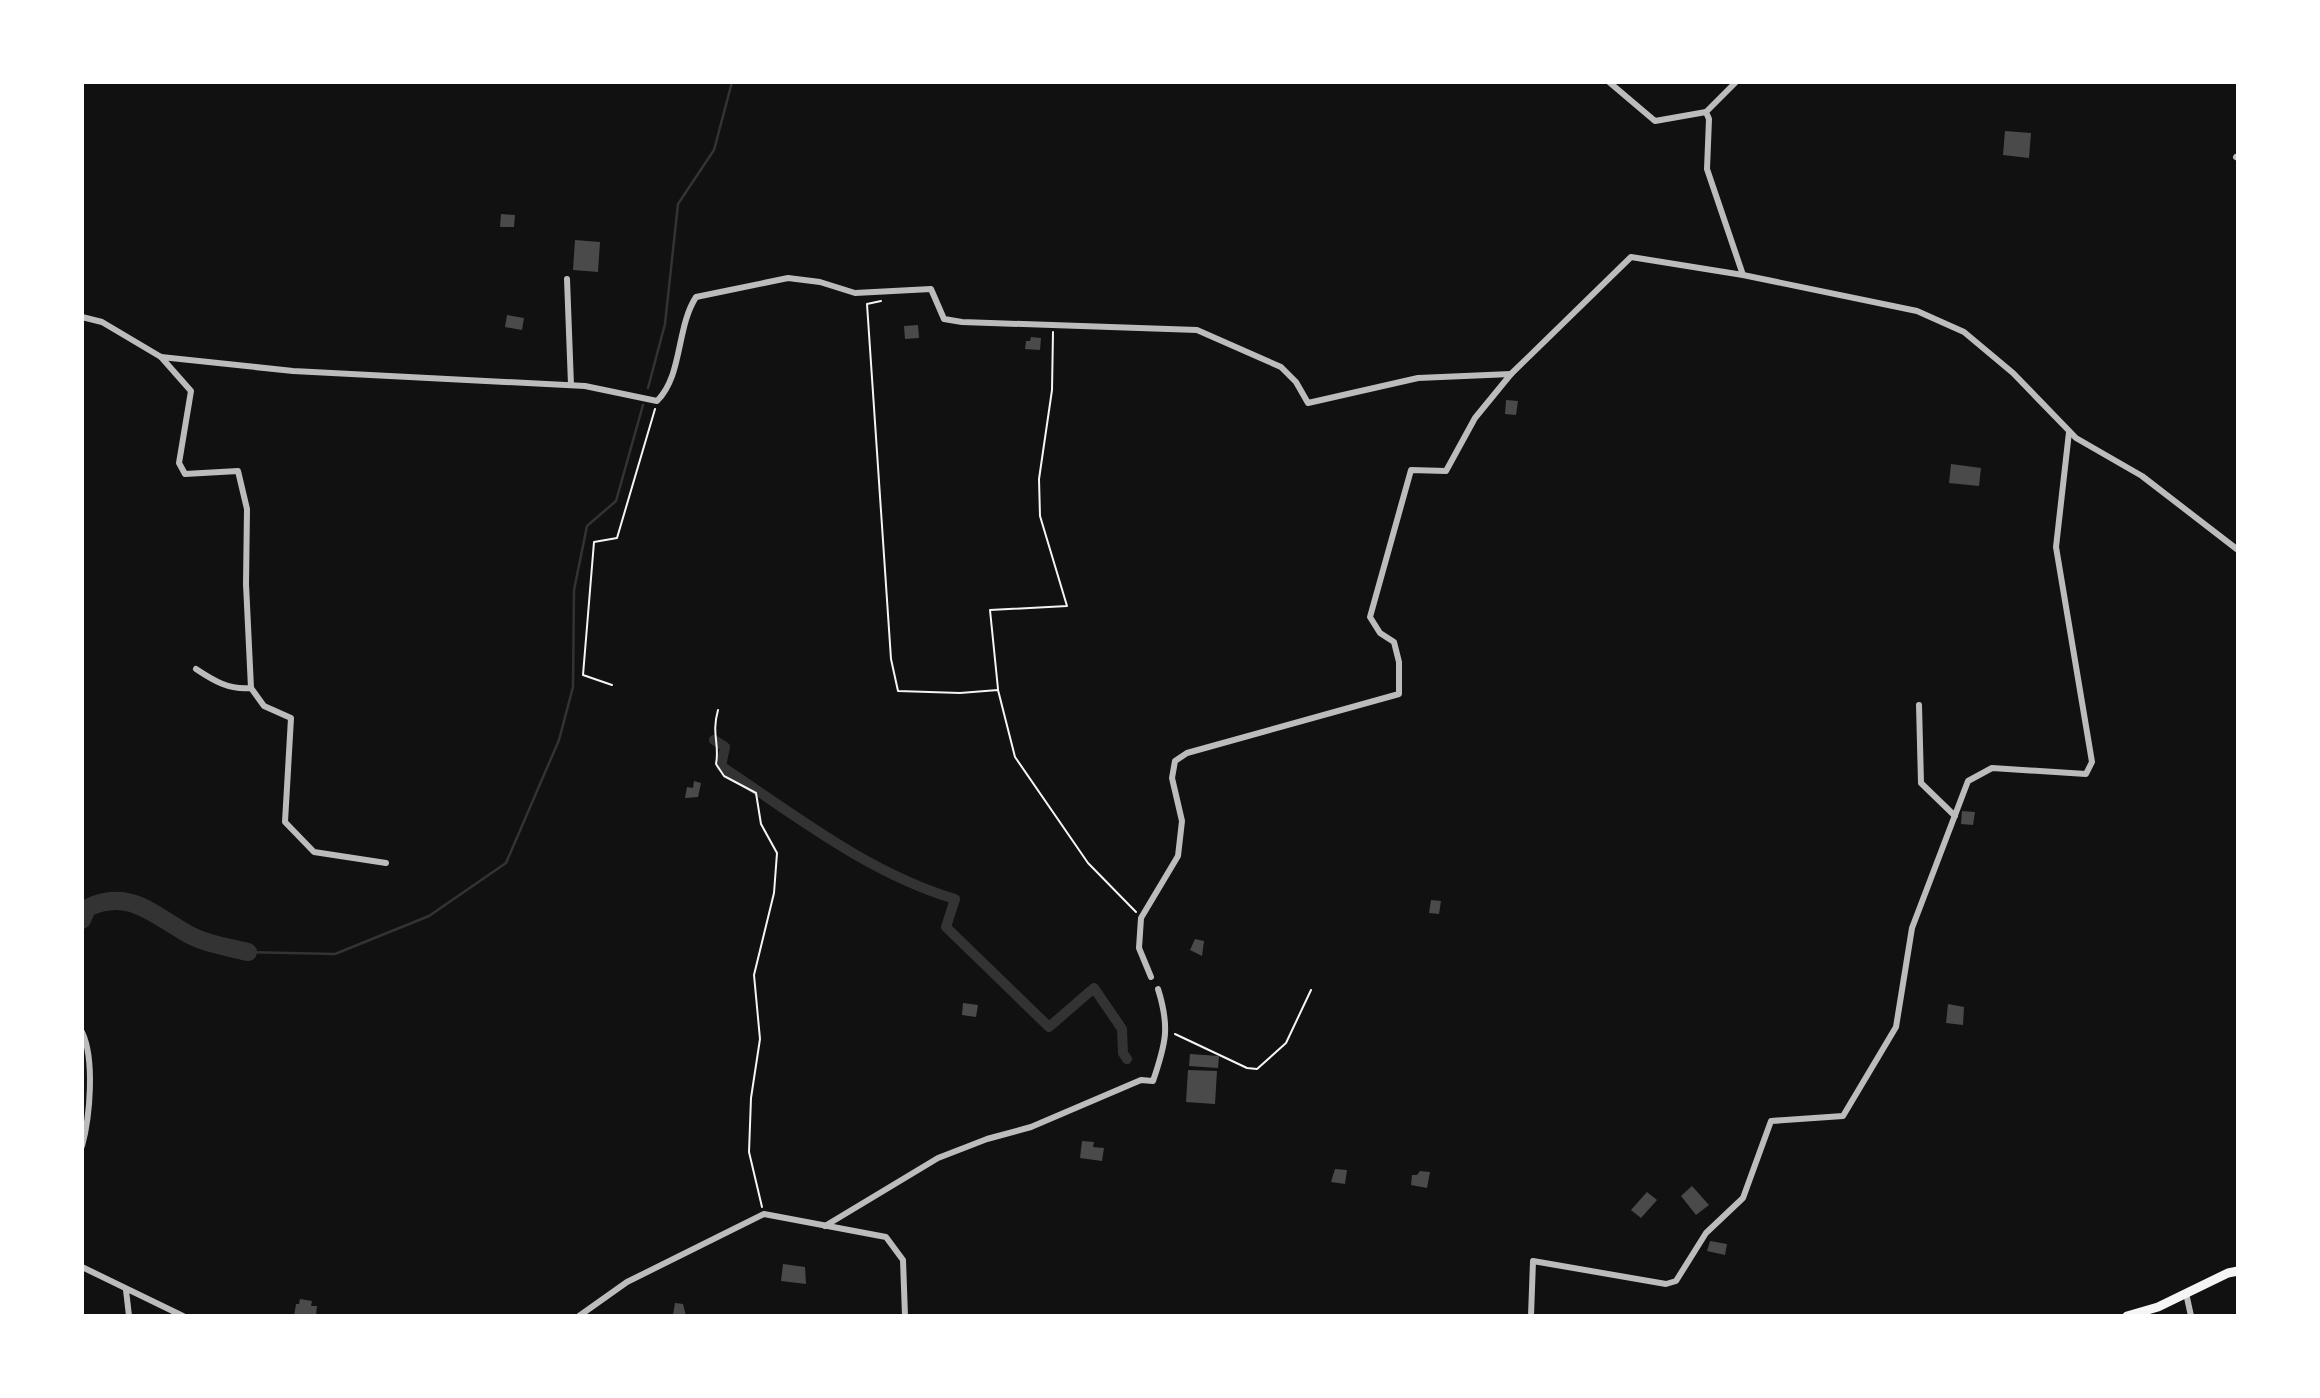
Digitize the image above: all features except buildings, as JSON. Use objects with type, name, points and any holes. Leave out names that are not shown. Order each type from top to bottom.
[{"type":"main road","points":[[2127,1316],[2158,1307],[2238,1271]]},
{"type":"street","points":[[1609,82],[1656,121],[1706,112],[1736,82]]},
{"type":"street","points":[[1706,112],[1709,118],[1707,169],[1743,275]]},
{"type":"street","points":[[1151,977],[1139,948],[1142,918],[1178,856],[1182,821],[1172,778],[1175,761],[1187,753],[1399,694],[1399,663],[1394,642],[1380,632],[1370,617],[1411,470],[1446,471],[1475,418],[1511,374],[1631,257],[1743,275],[1917,311],[1964,332],[2013,373],[2069,432],[2142,476],[2238,550]]},
{"type":"street","points":[[162,356],[293,370],[571,384],[648,397],[657,401],[667,391],[687,311],[695,297],[788,278],[820,282],[855,293],[931,289],[944,319],[962,322],[1197,330],[1281,368],[1296,382],[1308,403],[1418,378],[1511,374]]},
{"type":"street","points":[[567,279],[571,384]]},
{"type":"street","points":[[82,317],[102,322],[162,356],[191,391],[179,463],[185,474],[238,471],[247,509],[246,584],[251,688],[264,706],[291,718],[285,822],[314,852],[386,863]]},
{"type":"street","points":[[1531,1316],[1532,1261],[1667,1284],[1676,1281],[1706,1233],[1743,1198],[1771,1121],[1843,1116],[1896,1027],[1912,928],[1968,781],[1992,768],[2086,774],[2092,762],[2056,547],[2069,432]]},
{"type":"street","points":[[196,669],[214,682],[233,688],[251,688]]},
{"type":"street","points":[[1919,705],[1921,783],[1955,816]]},
{"type":"street","points":[[825,1226],[938,1158],[987,1139],[1031,1127],[1141,1080],[1153,1080],[1167,1031],[1167,1015],[1158,989]]},
{"type":"street","points":[[82,1032],[89,1045],[89,1072],[87,1129],[82,1146]]},
{"type":"street","points":[[579,1316],[627,1282],[764,1214],[886,1237],[903,1260],[905,1316]]},
{"type":"street","points":[[82,1267],[183,1316]]},
{"type":"street","points":[[126,1290],[129,1316]]},
{"type":"street","points":[[2186,1293],[2191,1316]]},
{"type":"path","points":[[893,291],[889,299],[867,304],[891,659],[898,691],[960,693],[998,690]]},
{"type":"path","points":[[1053,324],[1052,390],[1039,479],[1040,516],[1067,606],[990,610],[998,690],[1015,757],[1088,863],[1142,918]]},
{"type":"path","points":[[612,685],[583,675],[594,542],[617,538],[657,401]]},
{"type":"path","points":[[718,710],[712,730],[716,764],[723,776],[756,793],[761,824],[778,853],[774,892],[754,975],[760,1039],[751,1098],[749,1152],[764,1214]]},
{"type":"path","points":[[1167,1031],[1218,1052],[1247,1068],[1257,1069],[1286,1043],[1311,990]]},
{"type":"waterway","points":[[648,388],[665,324],[678,204],[714,150],[732,82]]},
{"type":"waterway","points":[[248,952],[335,954],[429,916],[506,863],[559,740],[573,687],[574,590],[587,526],[616,501],[643,405]]},
{"type":"waterway","points":[[714,740],[725,747],[721,766],[805,823],[892,874],[955,899],[946,927],[1049,1027],[1094,988],[1122,1029],[1123,1053],[1127,1059]]},
{"type":"waterway","points":[[82,920],[87,908],[115,901],[128,902],[151,911],[201,940],[248,952]]}]
